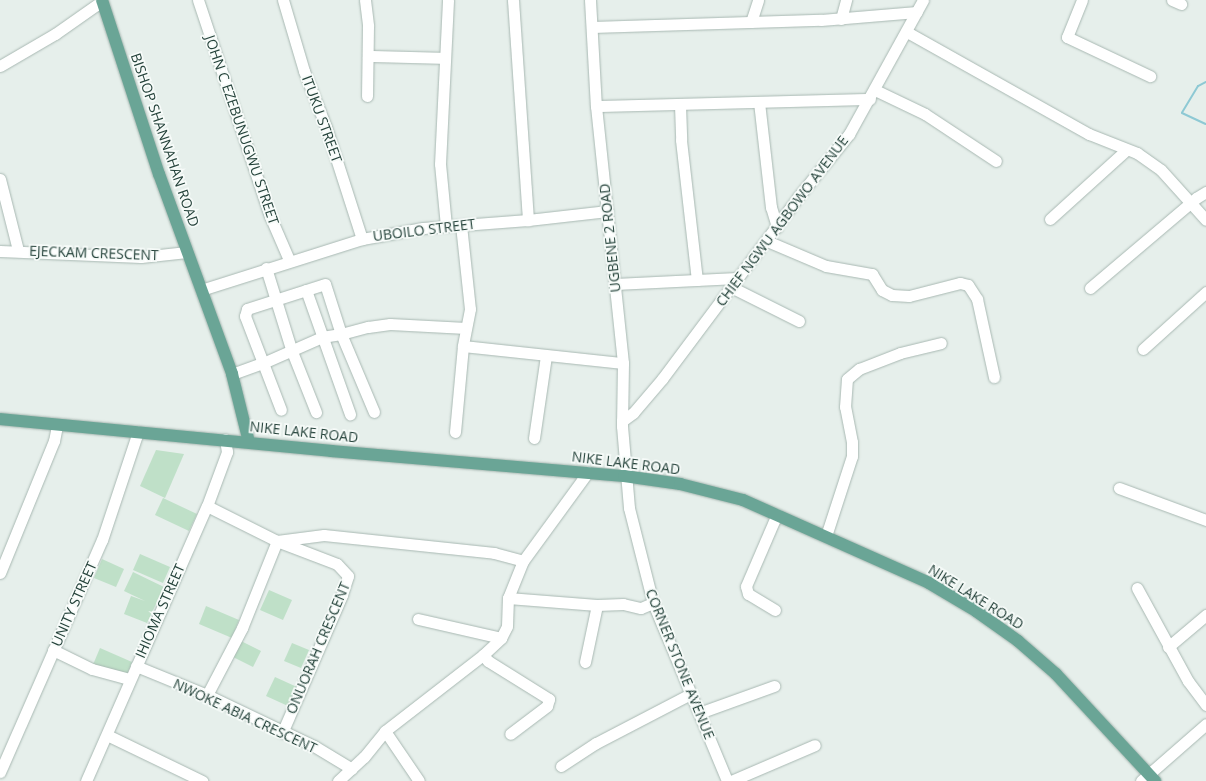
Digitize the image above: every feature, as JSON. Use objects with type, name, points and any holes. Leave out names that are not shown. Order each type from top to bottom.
[{"type":"main road","name":"BISHOP SHANNAHAN ROAD","points":[[102,1],[187,252],[232,374],[250,442]]},
{"type":"main road","name":"NIKE LAKE ROAD","points":[[0,419],[57,426],[225,439],[330,452],[588,472],[624,476],[694,488],[743,500],[826,536],[946,592],[1018,641],[1076,693],[1148,779]]},
{"type":"street","name":"JOHN C EZEBUNUGWU STREET","points":[[198,0],[270,216],[289,260]]},
{"type":"street","name":"ITUKU STREET","points":[[283,0],[304,71],[329,135],[362,238]]},
{"type":"street","points":[[365,0],[368,56],[367,96]]},
{"type":"street","points":[[446,226],[440,164],[443,58],[448,0]]},
{"type":"street","points":[[514,0],[528,220]]},
{"type":"street","name":"UGBENE 2 ROAD","points":[[590,0],[596,106],[623,363],[622,426],[624,476]]},
{"type":"street","points":[[751,22],[758,0]]},
{"type":"street","points":[[841,19],[846,0]]},
{"type":"street","name":"CHIEF NGWU AGBOWO AVENUE","points":[[622,426],[622,421],[634,413],[662,379],[734,282],[849,134],[873,94],[923,0]]},
{"type":"street","points":[[1082,0],[1067,37],[1150,76]]},
{"type":"street","points":[[0,66],[55,34],[102,1]]},
{"type":"street","points":[[592,27],[841,19],[917,12]]},
{"type":"street","points":[[907,32],[1089,134],[1126,150],[1137,153],[1161,170],[1206,220]]},
{"type":"street","points":[[368,56],[443,58]]},
{"type":"street","points":[[596,106],[759,102],[873,94],[925,114],[996,161]]},
{"type":"street","points":[[759,102],[771,207],[777,227]]},
{"type":"street","points":[[680,104],[681,140],[697,280]]},
{"type":"street","points":[[1050,219],[1126,150]]},
{"type":"street","points":[[0,179],[18,250]]},
{"type":"street","points":[[1090,288],[1206,192]]},
{"type":"street","name":"UBOILO STREET","points":[[201,290],[289,260],[362,238],[423,228],[528,220],[607,211]]},
{"type":"street","points":[[454,432],[466,328],[470,309],[461,225]]},
{"type":"street","points":[[767,241],[826,266],[872,274],[882,290],[892,295],[909,296],[960,283],[968,285],[977,299],[994,377]]},
{"type":"street","name":"EJECKAM CRESCENT","points":[[0,251],[18,250],[141,257],[187,252]]},
{"type":"street","points":[[266,268],[291,349],[316,412]]},
{"type":"street","points":[[615,284],[697,280],[734,282],[799,321]]},
{"type":"street","points":[[281,410],[245,316],[247,309],[325,284],[342,334],[374,412]]},
{"type":"street","points":[[306,290],[350,414]]},
{"type":"street","points":[[1143,349],[1206,292]]},
{"type":"street","points":[[232,374],[263,363],[291,349],[322,337],[390,324],[466,328]]},
{"type":"street","points":[[826,536],[852,456],[852,442],[844,407],[847,379],[859,369],[900,353],[941,343]]},
{"type":"street","points":[[464,346],[546,356],[623,363]]},
{"type":"street","points":[[534,438],[546,356]]},
{"type":"street","points":[[0,573],[54,441],[57,426]]},
{"type":"street","name":"UNITY STREET","points":[[0,772],[102,540],[138,432]]},
{"type":"street","name":"IHIOMA STREET","points":[[86,781],[129,679],[207,506],[227,452],[225,439]]},
{"type":"street","points":[[338,781],[352,769],[385,731],[483,655],[501,638],[506,626],[508,598],[523,561],[588,472]]},
{"type":"street","name":"CORNER STONE AVENUE","points":[[624,476],[632,528],[653,603],[727,781]]},
{"type":"street","points":[[1118,488],[1206,520]]},
{"type":"street","name":"ONUORAH CRESCENT","points":[[207,506],[277,541],[337,564],[348,576],[342,595],[282,733]]},
{"type":"street","points":[[775,610],[748,594],[746,586],[777,514]]},
{"type":"street","points":[[207,695],[242,628],[277,541],[324,535],[494,553],[523,561]]},
{"type":"street","points":[[1137,588],[1188,681],[1206,705]]},
{"type":"street","points":[[508,598],[597,605],[623,604],[641,608],[653,603]]},
{"type":"street","points":[[585,662],[597,605]]},
{"type":"street","points":[[1168,647],[1206,615]]},
{"type":"street","points":[[418,619],[501,638]]},
{"type":"street","points":[[53,650],[92,669],[129,679]]},
{"type":"street","points":[[483,655],[488,661],[549,699],[547,706],[510,734]]},
{"type":"street","name":"NWOKE ABIA CRESCENT","points":[[136,666],[207,695],[282,733],[314,746],[352,769]]},
{"type":"street","points":[[699,713],[774,686]]},
{"type":"street","points":[[561,766],[596,743],[690,694]]},
{"type":"street","points":[[1148,779],[1206,724]]},
{"type":"street","points":[[385,731],[419,781]]},
{"type":"street","points":[[107,734],[175,776],[202,781]]},
{"type":"street","points":[[731,781],[815,745]]},
{"type":"green space","points":[[156,450],[184,454],[165,498],[140,486]]},
{"type":"green space","points":[[163,498],[197,514],[189,531],[155,515]]},
{"type":"green space","points":[[140,554],[170,567],[163,583],[133,570]]},
{"type":"green space","points":[[102,559],[124,569],[116,587],[94,578]]},
{"type":"green space","points":[[133,572],[164,587],[147,623],[124,614],[131,596],[145,601],[124,591]]},
{"type":"green space","points":[[269,590],[292,600],[283,620],[260,610]]},
{"type":"green space","points":[[206,606],[239,620],[232,638],[199,624]]},
{"type":"green space","points":[[241,641],[261,651],[253,667],[233,657]]},
{"type":"green space","points":[[292,643],[309,650],[301,668],[284,661]]},
{"type":"green space","points":[[100,648],[132,662],[125,681],[92,667]]},
{"type":"green space","points":[[275,677],[297,687],[288,706],[266,696]]},
{"type":"waterway","points":[[1206,82],[1198,86],[1182,113],[1206,124]]}]
